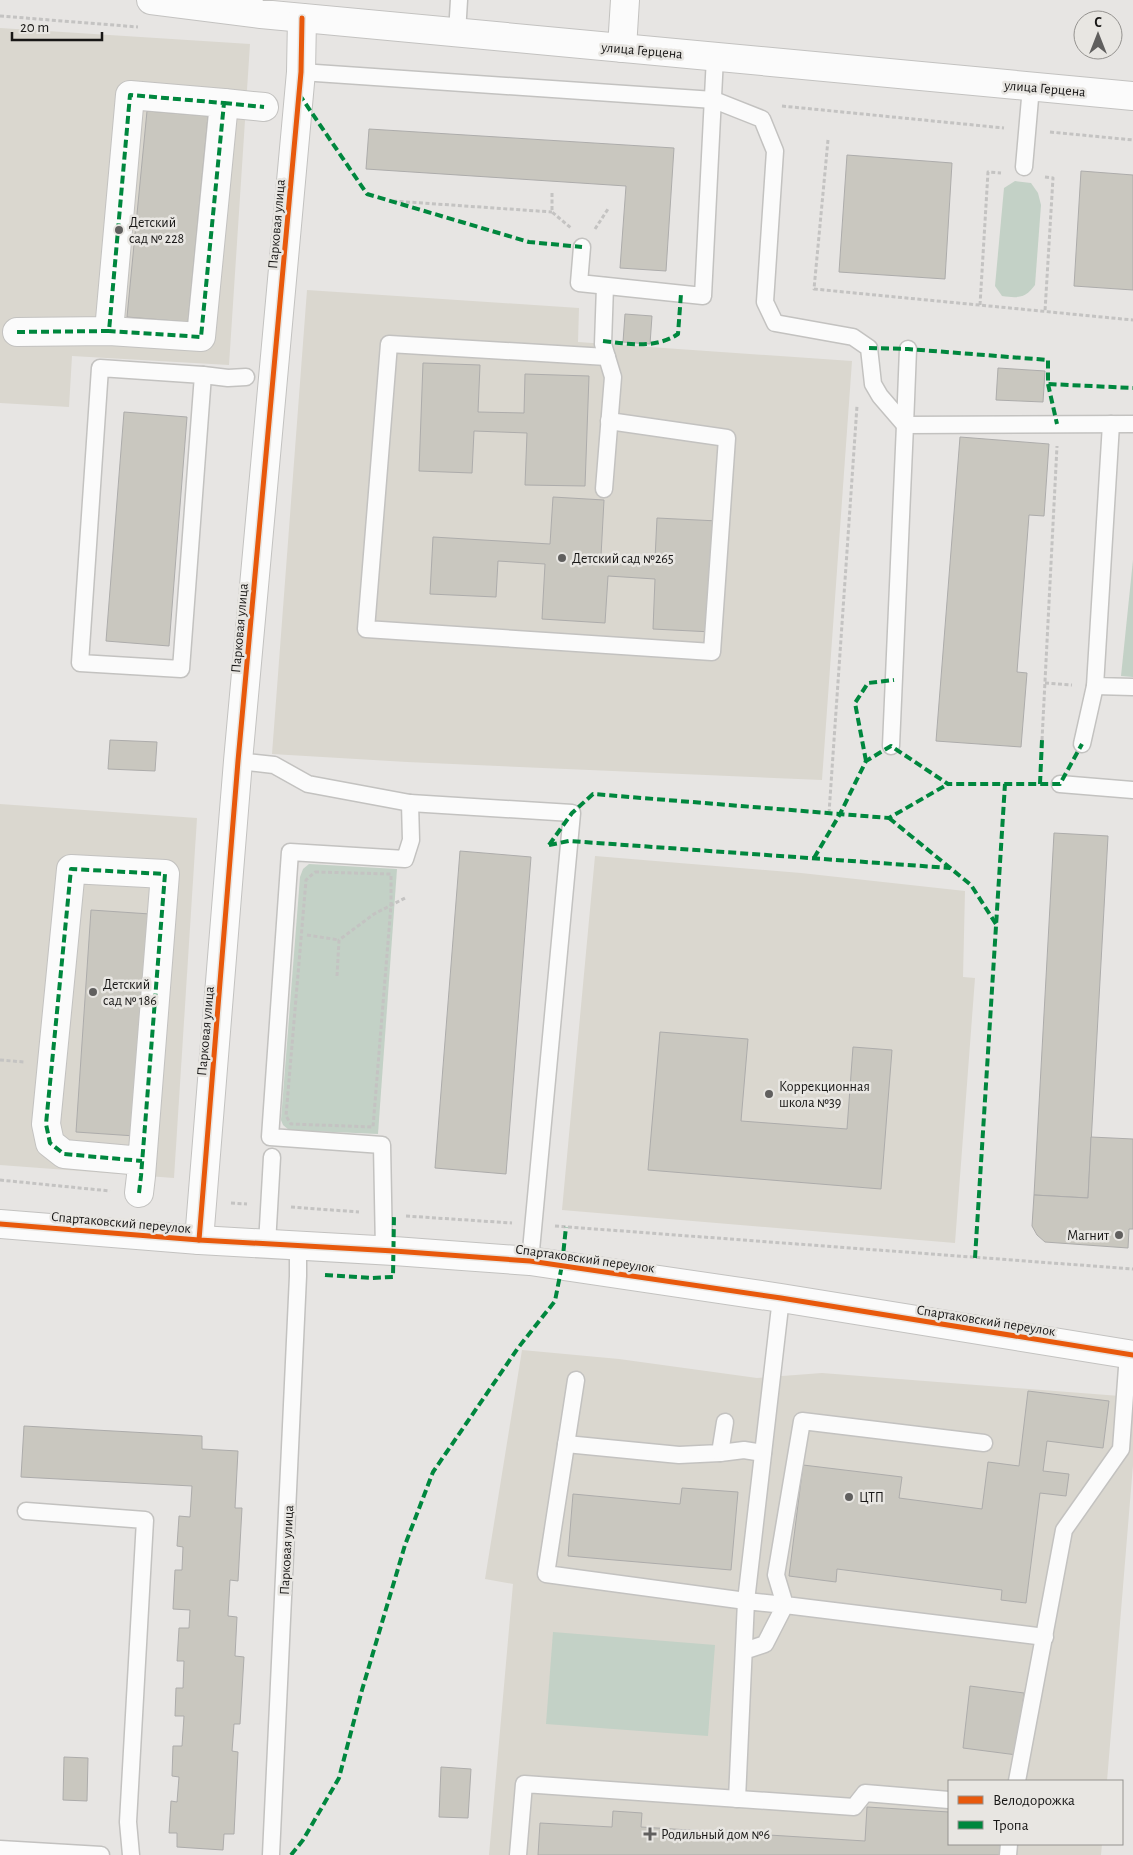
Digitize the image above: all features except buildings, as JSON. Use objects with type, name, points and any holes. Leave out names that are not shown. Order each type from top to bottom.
[{"type":"street","name":"улица Герцена","points":[[151,0],[262,7],[302,18],[1133,96]]},
{"type":"street","points":[[622,48],[625,0]]},
{"type":"street","name":"Парковая улица","points":[[199,1240],[238,761],[301,72],[302,18]]},
{"type":"street","points":[[109,331],[130,95],[264,107]]},
{"type":"street","points":[[17,332],[109,331],[201,337],[224,103]]},
{"type":"street","points":[[139,1193],[142,1161],[165,874],[71,869],[46,1124],[50,1143],[64,1154],[142,1161]]},
{"type":"street","name":"Спартаковский переулок","points":[[0,1224],[199,1240],[384,1250],[530,1261],[781,1298],[1130,1354]]},
{"type":"lane","points":[[457,33],[459,0]]},
{"type":"lane","points":[[582,247],[579,283],[703,296],[715,57]]},
{"type":"lane","points":[[301,72],[714,100],[762,119],[776,151],[765,302],[775,323],[853,337],[869,348],[873,384],[880,396],[905,425],[1133,424]]},
{"type":"lane","points":[[1024,167],[1031,87]]},
{"type":"lane","points":[[604,489],[613,377],[603,344],[605,286]]},
{"type":"lane","points":[[607,357],[389,344],[366,629],[712,652],[727,438],[609,421]]},
{"type":"lane","points":[[891,746],[908,349]]},
{"type":"lane","points":[[203,375],[181,669],[80,663],[100,368],[203,375],[228,378],[246,377]]},
{"type":"lane","points":[[1082,744],[1095,686],[1112,424]]},
{"type":"lane","points":[[1095,686],[1133,687]]},
{"type":"lane","points":[[238,761],[274,765],[308,784],[410,803],[572,813],[535,1225],[530,1261]]},
{"type":"lane","points":[[1060,784],[1133,790]]},
{"type":"lane","points":[[384,1250],[382,1144],[270,1137],[290,852],[405,859],[411,840],[410,803]]},
{"type":"lane","points":[[267,1244],[272,1157]]},
{"type":"lane","name":"Парковая улица","points":[[271,1855],[298,1286],[298,1245]]},
{"type":"lane","points":[[737,1799],[746,1602],[781,1298]]},
{"type":"lane","points":[[1017,1780],[1064,1530],[1121,1449],[1130,1354]]},
{"type":"lane","points":[[576,1380],[546,1574],[746,1602],[1045,1637]]},
{"type":"lane","points":[[744,1651],[765,1644],[785,1606],[776,1575],[802,1421],[984,1443]]},
{"type":"lane","points":[[720,1453],[725,1422]]},
{"type":"lane","points":[[566,1444],[680,1455],[744,1450],[763,1453]]},
{"type":"lane","points":[[26,1511],[145,1520],[128,1822],[131,1855]]},
{"type":"lane","points":[[518,1855],[524,1784],[854,1807],[865,1793],[948,1800]]},
{"type":"lane","points":[[0,1849],[102,1855]]},
{"type":"path","points":[[773,105],[1133,140]]},
{"type":"path","points":[[828,140],[814,289],[1133,320]]},
{"type":"path","points":[[980,305],[988,172],[1007,174]]},
{"type":"path","points":[[1044,177],[1053,178],[1046,311]]},
{"type":"path","points":[[552,193],[552,212]]},
{"type":"path","points":[[393,201],[552,212],[570,228],[582,247]]},
{"type":"path","points":[[829,813],[857,401]]},
{"type":"path","points":[[1042,740],[1057,440]]},
{"type":"path","points":[[315,872],[391,874],[391,905],[373,1127],[291,1124],[286,1116],[301,934],[306,880],[315,872]]},
{"type":"path","points":[[301,934],[338,940],[374,914],[407,897]]},
{"type":"path","points":[[337,976],[338,940]]},
{"type":"path","points":[[0,1180],[139,1193]]},
{"type":"path","points":[[202,1200],[1133,1269]]},
{"type":"shaded area","name":"Детский сад № 228","points":[[0,28],[250,44],[229,365],[72,356],[69,407],[0,403]]},
{"type":"shaded area","points":[[1015,181],[1031,183],[1038,193],[1041,205],[1035,285],[1028,293],[1012,297],[1002,296],[995,286],[1004,188]]},
{"type":"shaded area","name":"Детский сад №265","points":[[307,290],[579,308],[578,342],[852,361],[822,780],[407,762],[272,754]]},
{"type":"shaded area","points":[[1133,560],[1133,677],[1121,676]]},
{"type":"shaded area","name":"Детский сад № 186","points":[[0,804],[197,818],[174,1178],[0,1165]]},
{"type":"shaded area","name":"Коррекционная школа №39","points":[[595,856],[801,873],[965,891],[963,977],[975,978],[955,1243],[562,1210]]},
{"type":"shaded area","points":[[309,864],[397,869],[378,1134],[289,1130],[283,1125],[281,1120],[300,877],[303,869]]},
{"type":"shaded area","points":[[522,1350],[619,1359],[757,1378],[822,1373],[1133,1397],[1133,1465],[1107,1780],[948,1780],[948,1845],[1102,1845],[1101,1855],[489,1855],[513,1584],[485,1579]]},
{"type":"shaded area","points":[[553,1632],[715,1645],[708,1736],[546,1724]]},
{"type":"marked path","points":[[299,94],[367,194],[529,242],[582,247]]},
{"type":"marked path","points":[[17,332],[109,331],[130,95],[224,103],[201,337],[109,331]]},
{"type":"marked path","points":[[224,103],[264,107]]},
{"type":"marked path","points":[[603,341],[651,344],[669,339],[678,334],[681,294]]},
{"type":"marked path","points":[[869,348],[908,349],[1048,360],[1048,384],[1133,388]]},
{"type":"marked path","points":[[1048,384],[1057,424]]},
{"type":"marked path","points":[[866,761],[855,703],[868,683],[894,680]]},
{"type":"marked path","points":[[1040,784],[1042,740]]},
{"type":"marked path","points":[[814,858],[840,814],[866,761],[891,746],[948,784],[1060,784],[1082,744]]},
{"type":"marked path","points":[[549,845],[572,813],[593,794],[889,818],[948,784]]},
{"type":"marked path","points":[[975,1258],[1005,784]]},
{"type":"marked path","points":[[889,818],[971,885],[996,924]]},
{"type":"marked path","points":[[549,845],[569,841],[950,868]]},
{"type":"marked path","points":[[139,1193],[141,1176],[165,874],[71,869],[46,1124],[50,1143],[64,1154],[142,1161]]},
{"type":"marked path","points":[[325,1275],[371,1278],[393,1277],[394,1215]]},
{"type":"marked path","points":[[291,1855],[303,1840],[339,1778],[362,1690],[405,1545],[433,1472],[518,1348],[555,1301],[562,1265],[566,1227]]},
{"type":"cycle path","points":[[199,1240],[238,761],[301,72],[302,18]]},
{"type":"cycle path","points":[[0,1224],[199,1240],[530,1261],[781,1298],[1133,1355]]},
{"type":"place","name":"Детский сад № 228","points":[[119,230]]},
{"type":"place","name":"Детский сад №265","points":[[562,558]]},
{"type":"place","name":"Детский сад № 186","points":[[93,992]]},
{"type":"place","name":"Коррекционная школа №39","points":[[769,1094]]},
{"type":"place","name":"Магнит","points":[[1119,1235]]},
{"type":"place","name":"ЦТП","points":[[849,1497]]},
{"type":"place","name":"Родильный дом №6","points":[[650,1834]]}]
